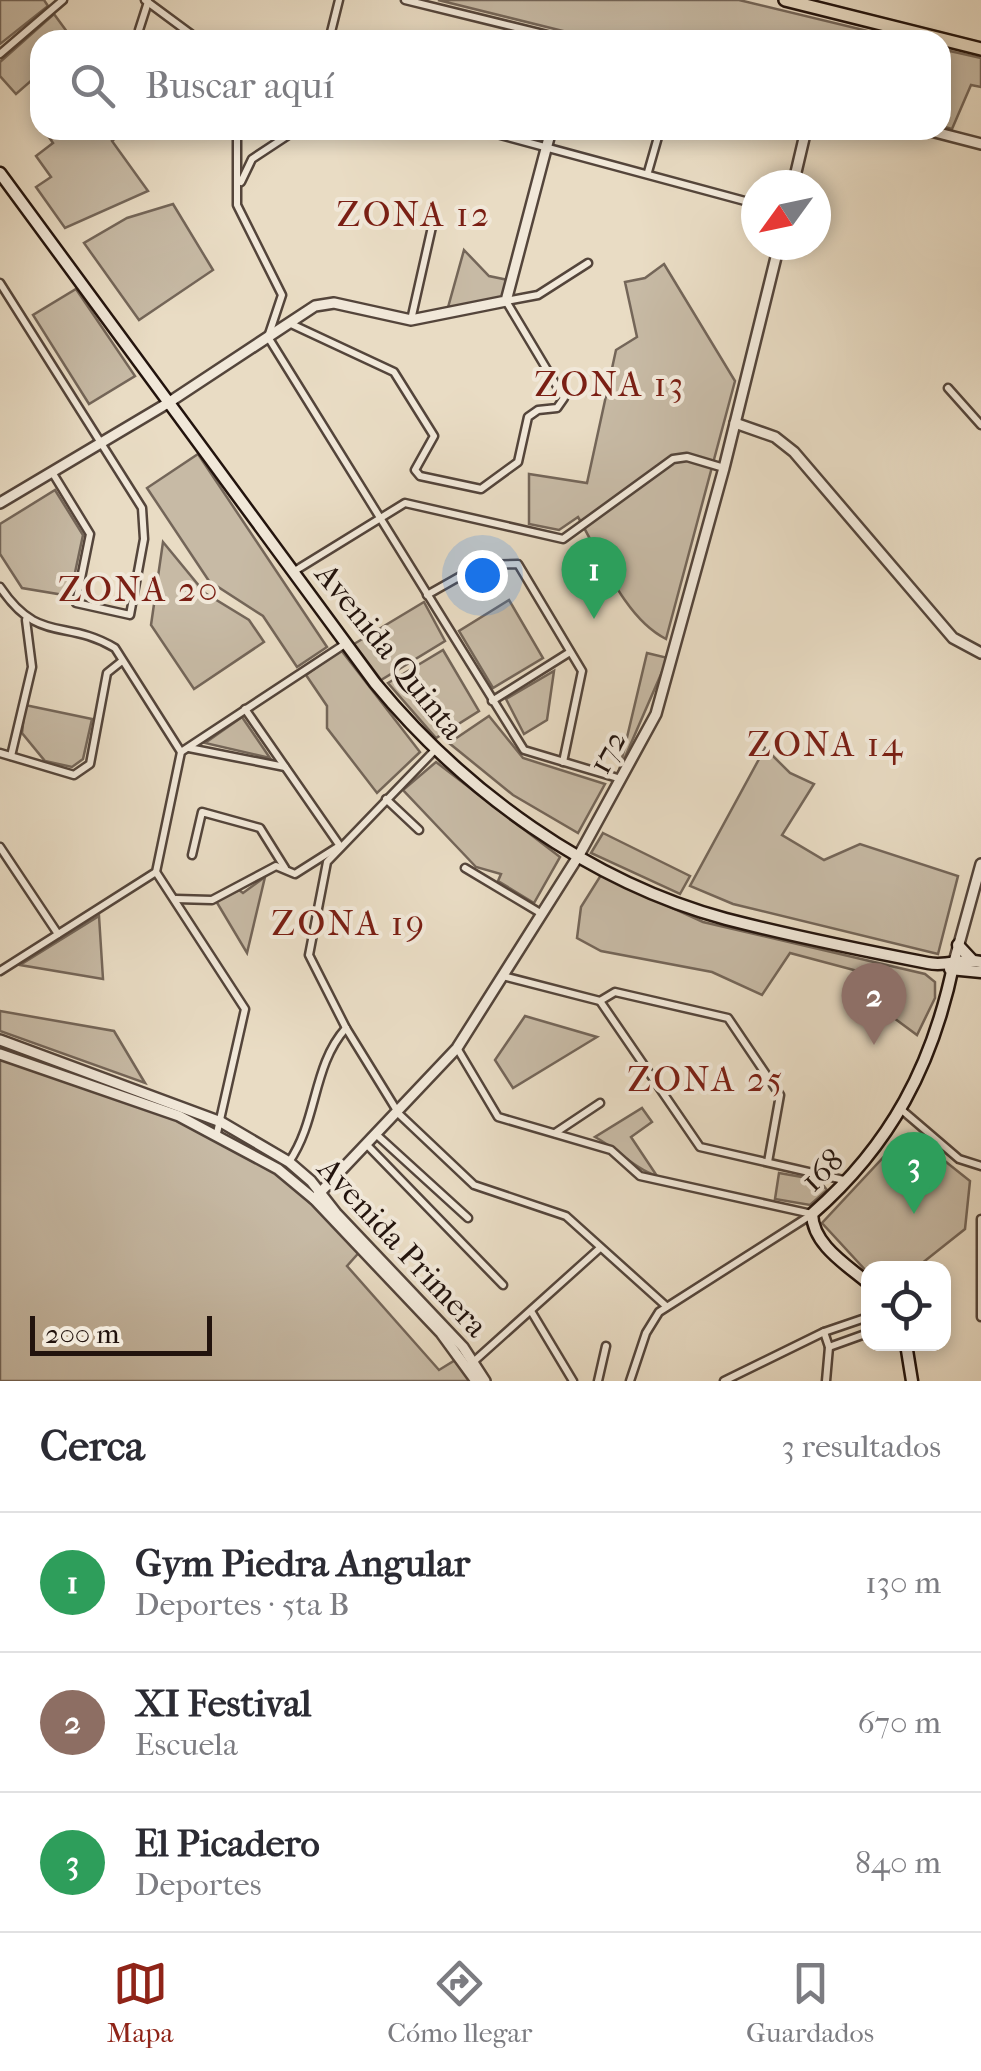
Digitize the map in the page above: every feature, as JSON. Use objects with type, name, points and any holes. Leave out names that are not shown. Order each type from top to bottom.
[{"type":"highway","points":[[785,0],[905,30]]},
{"type":"highway","points":[[951,42],[981,49]]},
{"type":"main road","name":"Avenida Quinta","points":[[0,174],[293,572],[434,751],[579,855],[650,892],[723,918],[953,966]]},
{"type":"main road","points":[[958,945],[977,961]]},
{"type":"main road","points":[[953,966],[977,961]]},
{"type":"main road","points":[[953,966],[981,972]]},
{"type":"main road","name":"168","points":[[812,1214],[850,1181],[903,1111],[930,1055],[953,966]]},
{"type":"main road","points":[[812,1214],[812,1229],[861,1277]]},
{"type":"main road","points":[[907,1351],[912,1381]]},
{"type":"street","points":[[0,54],[63,0]]},
{"type":"street","points":[[332,30],[340,0]]},
{"type":"street","points":[[405,0],[529,30]]},
{"type":"street","points":[[139,30],[146,1],[185,30]]},
{"type":"street","points":[[951,136],[981,144]]},
{"type":"street","points":[[238,140],[237,205],[282,295],[268,337],[524,750],[621,778]]},
{"type":"street","points":[[240,186],[252,159],[281,140]]},
{"type":"street","points":[[528,140],[741,200]]},
{"type":"street","points":[[288,322],[394,372],[434,436],[415,470],[420,476],[481,489],[518,462],[528,417],[538,410],[558,408],[564,392],[506,301],[548,140]]},
{"type":"street","points":[[648,172],[657,140]]},
{"type":"street","points":[[796,170],[803,140]]},
{"type":"street","points":[[410,320],[434,218]]},
{"type":"street","name":"172","points":[[317,1195],[399,1114],[456,1048],[579,855],[656,714],[724,468],[774,260]]},
{"type":"street","points":[[2,498],[168,403],[288,322],[324,303],[410,320],[538,295],[588,263]]},
{"type":"street","points":[[1,287],[142,508],[144,539],[130,614],[76,603],[90,534],[52,472]]},
{"type":"street","points":[[948,388],[981,425]]},
{"type":"street","points":[[735,424],[775,437],[794,452],[953,638],[981,653]]},
{"type":"street","points":[[293,572],[405,503],[564,539],[673,460],[687,458],[724,468]]},
{"type":"street","points":[[426,594],[480,565],[518,564],[582,670],[562,762]]},
{"type":"street","points":[[0,587],[26,620],[32,667],[11,756]]},
{"type":"street","points":[[26,620],[99,638],[115,648],[184,750],[286,767]]},
{"type":"street","points":[[0,972],[156,872],[184,750],[347,643]]},
{"type":"street","points":[[492,701],[570,652]]},
{"type":"street","points":[[0,753],[74,775],[90,764],[107,673],[123,660]]},
{"type":"street","points":[[244,709],[340,846]]},
{"type":"street","points":[[434,751],[327,862],[309,955],[346,1028],[399,1114],[474,1185],[566,1216],[666,1306]]},
{"type":"street","points":[[386,799],[419,830]]},
{"type":"street","points":[[192,855],[202,812],[260,828],[286,870]]},
{"type":"street","points":[[175,899],[212,900],[268,869],[301,872],[340,846]]},
{"type":"street","points":[[0,847],[58,934]]},
{"type":"street","name":"168","points":[[953,966],[981,867]]},
{"type":"street","points":[[466,868],[542,914]]},
{"type":"street","points":[[156,872],[245,1009],[218,1133]]},
{"type":"street","points":[[503,976],[600,1001],[700,1146],[850,1181]]},
{"type":"street","points":[[600,1001],[614,992],[728,1018],[780,1095],[768,1162]]},
{"type":"street","points":[[289,1162],[308,1132],[327,1052],[346,1028]]},
{"type":"street","name":"Avenida Primera","points":[[0,1040],[221,1122],[289,1162],[485,1381]]},
{"type":"street","points":[[456,1048],[498,1117],[611,1150],[640,1176],[812,1214]]},
{"type":"street","name":"Avenida Primera","points":[[0,1054],[218,1133],[317,1195]]},
{"type":"street","points":[[554,1133],[600,1103]]},
{"type":"street","points":[[903,1111],[958,1158],[981,1166]]},
{"type":"street","points":[[378,1136],[468,1218]]},
{"type":"street","points":[[368,1146],[503,1285]]},
{"type":"street","name":"168","points":[[630,1381],[646,1333],[666,1306],[812,1214]]},
{"type":"street","points":[[981,1219],[981,1318]]},
{"type":"street","points":[[472,1364],[600,1248]]},
{"type":"street","points":[[531,1311],[574,1381]]},
{"type":"street","points":[[724,1381],[824,1332],[861,1319]]},
{"type":"street","points":[[824,1332],[829,1347],[826,1381]]},
{"type":"street","points":[[829,1347],[861,1335]]},
{"type":"street","points":[[598,1381],[606,1346]]},
{"type":"street","name":"Avenida Primera","points":[[472,1364],[476,1381]]},
{"type":"shaded area","points":[[0,0],[44,0],[48,6],[0,44]]},
{"type":"shaded area","points":[[438,0],[739,0],[864,30],[559,30]]},
{"type":"shaded area","points":[[54,14],[66,30],[36,30]]},
{"type":"shaded area","points":[[30,35],[30,82],[16,94],[0,76],[0,62]]},
{"type":"shaded area","points":[[951,51],[981,58],[981,87],[971,85],[952,129]]},
{"type":"shaded area","points":[[51,140],[113,140],[148,191],[65,228],[36,187],[51,177],[36,156],[53,143]]},
{"type":"shaded area","points":[[173,204],[213,270],[139,320],[84,243],[127,218]]},
{"type":"shaded area","points":[[464,250],[489,276],[508,280],[504,297],[447,311]]},
{"type":"shaded area","points":[[664,264],[735,381],[666,639],[638,617],[626,601],[578,517],[559,530],[529,524],[529,474],[587,483],[616,350],[637,337],[625,282],[645,278]]},
{"type":"shaded area","points":[[76,289],[135,376],[89,404],[33,315]]},
{"type":"shaded area","points":[[198,454],[327,647],[297,667],[263,616],[209,581],[147,488]]},
{"type":"shaded area","points":[[55,490],[83,535],[70,596],[22,588],[0,554],[0,524]]},
{"type":"shaded area","points":[[163,542],[205,593],[249,620],[264,642],[194,689],[151,625]]},
{"type":"shaded area","points":[[509,600],[543,658],[493,688],[459,631]]},
{"type":"shaded area","points":[[424,602],[445,641],[381,680],[354,644]]},
{"type":"shaded area","points":[[341,650],[420,752],[377,793],[327,728],[327,706],[306,675]]},
{"type":"shaded area","points":[[443,650],[479,711],[436,738],[388,683]]},
{"type":"shaded area","points":[[647,653],[668,658],[619,771]]},
{"type":"shaded area","points":[[554,671],[547,720],[524,734],[506,699]]},
{"type":"shaded area","points":[[25,705],[92,719],[83,759],[72,767],[45,761],[22,733]]},
{"type":"shaded area","points":[[489,716],[523,758],[605,784],[578,833],[513,795],[449,743]]},
{"type":"shaded area","points":[[242,717],[270,758],[205,743]]},
{"type":"shaded area","points":[[765,748],[790,773],[814,784],[782,835],[824,860],[860,844],[958,876],[938,954],[733,904],[690,886]]},
{"type":"shaded area","points":[[436,762],[560,857],[534,903],[498,881],[501,874],[476,867],[403,790]]},
{"type":"shaded area","points":[[603,833],[690,876],[680,894],[591,853]]},
{"type":"shaded area","points":[[601,875],[703,922],[925,974],[935,982],[935,998],[917,1035],[875,1004],[892,992],[884,978],[790,953],[762,995],[712,972],[601,951],[577,938],[581,907]]},
{"type":"shaded area","points":[[265,877],[247,953],[216,901],[239,890],[243,893]]},
{"type":"shaded area","points":[[99,916],[103,979],[20,965]]},
{"type":"shaded area","points":[[0,1011],[114,1031],[145,1083],[0,1031]]},
{"type":"shaded area","points":[[525,1016],[597,1037],[513,1088],[495,1060]]},
{"type":"shaded area","points":[[0,1056],[196,1124],[302,1190],[363,1248],[347,1266],[439,1370],[457,1359],[475,1381],[0,1381]]},
{"type":"shaded area","points":[[642,1108],[652,1122],[631,1137],[657,1176],[595,1137]]},
{"type":"shaded area","points":[[921,1142],[970,1181],[965,1229],[925,1261],[861,1261],[861,1265],[822,1223],[893,1147]]},
{"type":"shaded area","points":[[779,1173],[819,1180],[827,1190],[810,1205],[775,1199]]},
{"type":"place","name":"Gym Piedra Angular","points":[[594,619]]},
{"type":"place","name":"XI Festival","points":[[874,1045]]},
{"type":"place","name":"El Picadero","points":[[914,1214]]},
{"type":"district","name":"ZONA 12","points":[[414,214]]},
{"type":"district","name":"ZONA 13","points":[[610,384]]},
{"type":"district","name":"ZONA 20","points":[[139,589]]},
{"type":"district","name":"ZONA 14","points":[[826,744]]},
{"type":"district","name":"ZONA 19","points":[[349,923]]},
{"type":"district","name":"ZONA 25","points":[[706,1079]]}]
